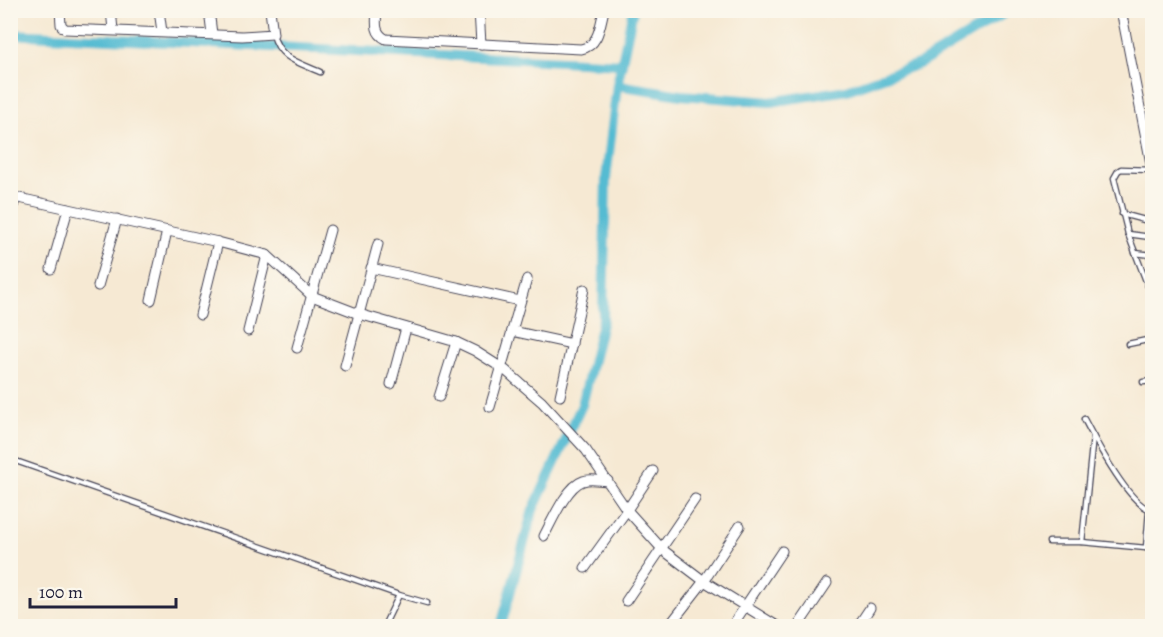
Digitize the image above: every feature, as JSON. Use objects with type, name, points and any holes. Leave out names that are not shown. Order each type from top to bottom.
[{"type":"street","points":[[60,10],[63,28],[242,36],[273,34],[270,10]]},
{"type":"street","points":[[111,10],[113,30]]},
{"type":"street","points":[[159,10],[162,32]]},
{"type":"street","points":[[209,10],[212,34]]},
{"type":"street","points":[[377,10],[375,26],[380,36],[386,39],[586,48],[596,38],[604,10]]},
{"type":"street","points":[[479,10],[481,44]]},
{"type":"street","points":[[1121,10],[1152,169]]},
{"type":"street","points":[[10,217],[13,197],[267,255],[312,296],[359,314],[456,342],[501,367],[542,402],[586,450],[627,510],[663,550],[704,581],[777,627]]},
{"type":"street","points":[[51,269],[68,209]]},
{"type":"street","points":[[98,286],[117,219]]},
{"type":"street","points":[[297,348],[330,230]]},
{"type":"street","points":[[151,300],[167,231]]},
{"type":"street","points":[[200,315],[218,242]]},
{"type":"street","points":[[345,366],[378,244]]},
{"type":"street","points":[[248,331],[267,255]]},
{"type":"street","points":[[371,268],[520,301]]},
{"type":"street","points":[[490,407],[527,279]]},
{"type":"street","points":[[560,396],[584,289]]},
{"type":"street","points":[[392,384],[406,328]]},
{"type":"street","points":[[512,331],[572,344]]},
{"type":"street","points":[[439,397],[456,342]]},
{"type":"street","points":[[585,568],[653,471]]},
{"type":"street","points":[[544,536],[572,489],[580,482],[608,481]]},
{"type":"street","points":[[626,601],[696,499]]},
{"type":"street","points":[[669,627],[704,581],[740,526]]},
{"type":"street","points":[[732,627],[782,551]]},
{"type":"street","points":[[798,627],[827,583]]},
{"type":"street","points":[[858,627],[870,608]]},
{"type":"lane","points":[[273,34],[275,46],[283,54],[320,72]]},
{"type":"lane","points":[[1151,294],[1128,234],[1114,178],[1121,169],[1152,169]]},
{"type":"lane","points":[[1122,214],[1152,222]]},
{"type":"lane","points":[[1128,234],[1150,237]]},
{"type":"lane","points":[[1135,253],[1152,255]]},
{"type":"lane","points":[[1128,344],[1152,339]]},
{"type":"lane","points":[[1143,382],[1152,381]]},
{"type":"lane","points":[[1084,419],[1134,500],[1142,508],[1150,510],[1146,548]]},
{"type":"lane","points":[[1082,542],[1093,436]]},
{"type":"lane","points":[[10,459],[427,603]]},
{"type":"lane","points":[[1048,542],[1082,542],[1152,549]]},
{"type":"lane","points":[[384,627],[399,595]]},
{"type":"lane","points":[[1131,627],[1152,624]]},
{"type":"waterway","points":[[501,626],[533,510],[582,405],[603,319],[606,179],[617,85],[633,10]]},
{"type":"waterway","points":[[617,85],[681,95],[770,102],[847,90],[921,63],[1010,10]]},
{"type":"waterway","points":[[10,34],[622,64]]}]
